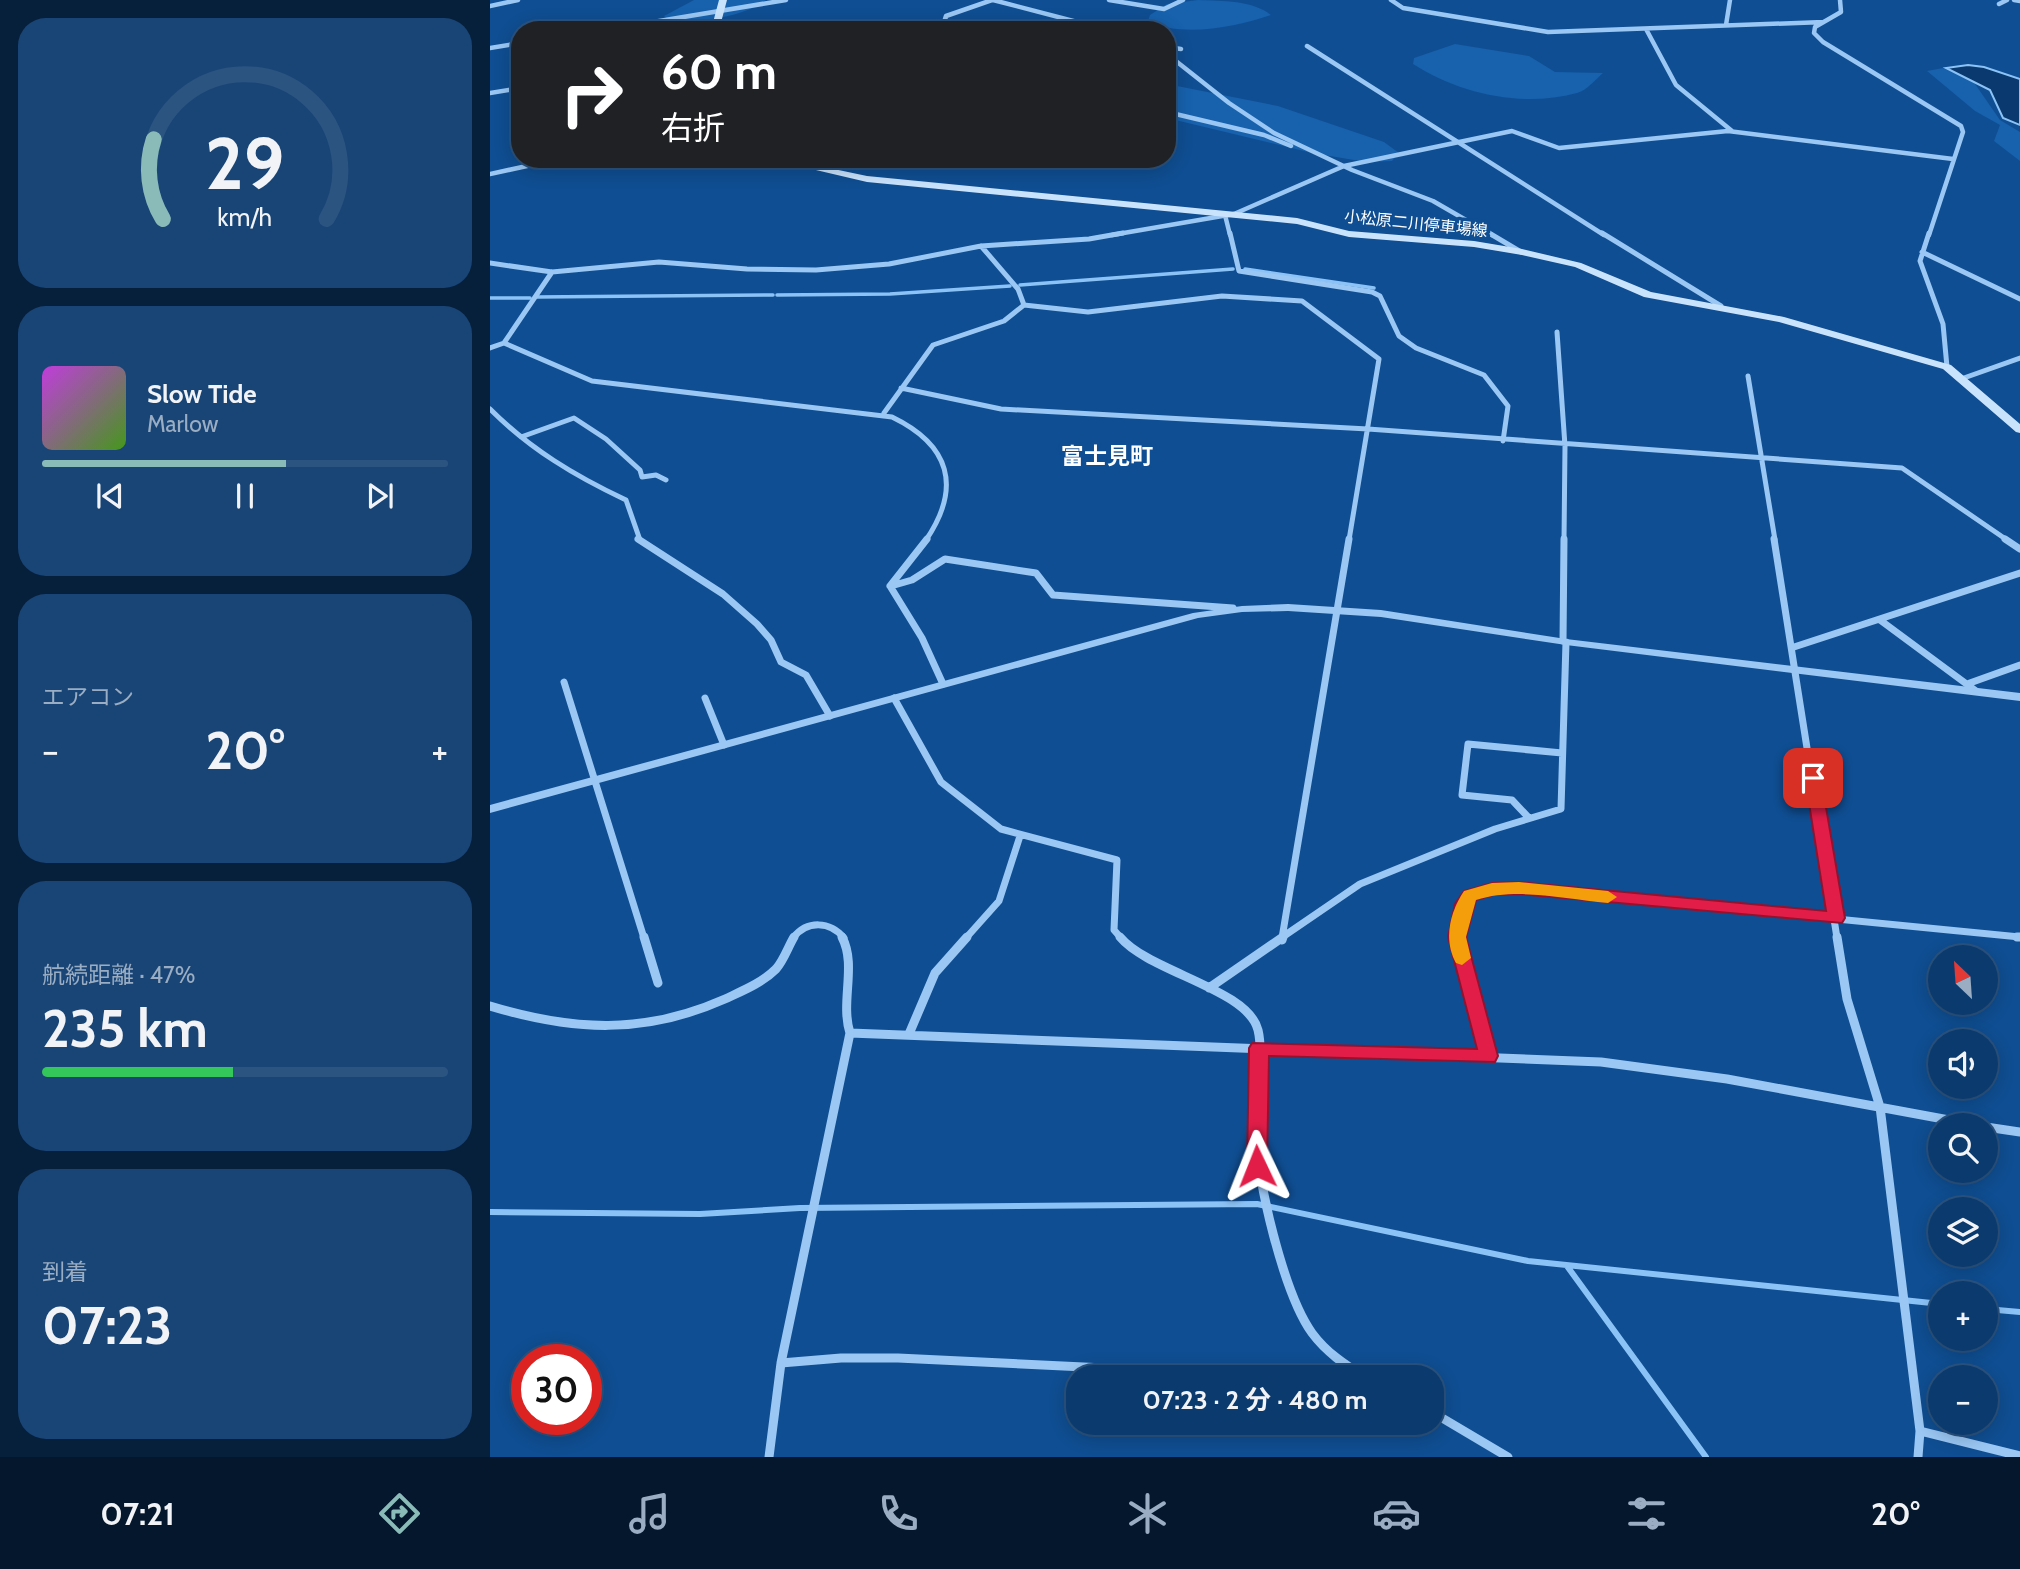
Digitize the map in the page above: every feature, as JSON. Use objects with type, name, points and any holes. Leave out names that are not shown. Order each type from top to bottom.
[{"type":"main road","points":[[718,21],[723,0]]},
{"type":"main road","name":"小松原二川停車場線","points":[[821,168],[902,183],[1297,221],[1349,234],[1474,244],[1522,252],[1578,265],[1648,295],[1780,318],[1947,367],[2020,430]]},
{"type":"street","points":[[490,6],[517,0]]},
{"type":"street","points":[[662,21],[786,0]]},
{"type":"street","points":[[946,21],[944,19],[946,16],[993,0],[1074,21]]},
{"type":"street","points":[[1109,0],[1164,9],[1183,0]]},
{"type":"street","points":[[1391,0],[1403,8],[1548,32],[1824,22]]},
{"type":"street","points":[[1726,25],[1730,0]]},
{"type":"street","points":[[1840,0],[1841,12],[1814,29],[1823,42],[1961,126],[1964,132],[1920,261],[1943,324],[1947,367]]},
{"type":"street","points":[[1999,4],[2007,0]]},
{"type":"street","points":[[2014,0],[2020,1]]},
{"type":"street","points":[[1646,29],[1676,85],[1733,132]]},
{"type":"street","points":[[490,48],[511,44]]},
{"type":"street","points":[[1307,46],[1455,142],[1710,302],[1721,306]]},
{"type":"street","points":[[1176,48],[1181,49]]},
{"type":"street","points":[[1176,61],[1229,103],[1275,133],[1344,166],[1433,201],[1522,252]]},
{"type":"street","points":[[490,93],[511,90]]},
{"type":"street","points":[[1176,114],[1308,149]]},
{"type":"street","points":[[490,263],[552,272],[659,262],[747,269],[829,269],[889,264],[981,246],[1089,239],[1229,214],[1344,166],[1513,131],[1559,148],[1733,132],[1953,159]]},
{"type":"street","points":[[490,174],[518,168]]},
{"type":"street","points":[[1229,214],[1239,271],[1372,292],[1380,296],[1399,337],[1416,348],[1484,375],[1508,406],[1503,441]]},
{"type":"street","points":[[981,246],[1018,289],[1024,305]]},
{"type":"street","points":[[1922,252],[2020,299]]},
{"type":"street","points":[[490,348],[504,343],[552,272]]},
{"type":"street","points":[[884,413],[933,345],[1004,321],[1024,305],[1088,312],[1222,296],[1302,301],[1379,359],[1282,940]]},
{"type":"street","points":[[1209,988],[1360,884],[1495,829],[1561,809],[1565,641],[1565,446],[1557,332]]},
{"type":"street","points":[[504,343],[543,362],[607,383],[736,396],[858,414],[884,413],[932,443],[948,474],[950,489],[938,520],[890,586]]},
{"type":"street","points":[[1961,379],[2020,358]]},
{"type":"street","points":[[1748,376],[1794,647],[1836,918],[1837,946],[1847,999],[1880,1107],[1920,1431],[1918,1457]]},
{"type":"street","points":[[901,388],[1001,409],[1368,429],[1565,446],[1762,456],[1906,469],[2020,549]]},
{"type":"street","points":[[490,409],[520,437],[569,474],[626,500],[638,538],[723,594],[757,624],[771,640],[781,662],[806,675],[830,716]]},
{"type":"street","points":[[520,437],[574,418],[606,439],[640,470],[642,477],[656,475],[666,480]]},
{"type":"street","points":[[890,586],[912,580],[945,559],[1036,573],[1053,596],[1233,608],[1281,606],[1337,611],[1565,641],[1971,688],[2020,697]]},
{"type":"street","points":[[1794,647],[2020,573]]},
{"type":"street","points":[[890,586],[922,638],[943,684]]},
{"type":"street","points":[[490,808],[1233,608]]},
{"type":"street","points":[[1880,620],[1971,688]]},
{"type":"street","points":[[1971,688],[2020,665]]},
{"type":"street","points":[[564,682],[658,983]]},
{"type":"street","points":[[705,698],[724,745]]},
{"type":"street","points":[[894,698],[942,782],[1001,829],[1117,860],[1119,868],[1113,919],[1120,940],[1131,950],[1232,999],[1249,1012],[1258,1028],[1257,1166],[1269,1211],[1300,1318],[1329,1355],[1344,1365]]},
{"type":"street","points":[[1529,818],[1512,800],[1462,795],[1468,744],[1562,753]]},
{"type":"street","points":[[909,1034],[935,973],[999,901],[1020,836]]},
{"type":"street","points":[[1488,1056],[1457,937],[1464,904],[1470,895],[1492,889],[1519,888],[2020,937]]},
{"type":"street","points":[[490,1006],[552,1023],[602,1027],[668,1020],[743,991],[776,970],[792,938],[801,929],[815,924],[837,929],[845,943],[847,977],[843,1004],[844,1021],[850,1033],[781,1363],[771,1423],[769,1457]]},
{"type":"street","points":[[850,1033],[1601,1062],[1727,1079],[1928,1116]]},
{"type":"street","points":[[1998,1129],[2020,1132]]},
{"type":"street","points":[[781,1363],[831,1356],[874,1355],[1066,1368]]},
{"type":"street","points":[[1444,1419],[1507,1457]]},
{"type":"street","points":[[1920,1431],[2018,1454]]},
{"type":"shaded area","points":[[694,0],[766,0],[745,11],[720,18],[670,21],[664,16]]},
{"type":"shaded area","points":[[1198,0],[1227,1],[1255,6],[1271,15],[1226,27],[1193,30],[1176,29],[1176,21],[1148,21],[1150,15],[1167,4]]},
{"type":"shaded area","points":[[1455,44],[1529,56],[1555,72],[1603,73],[1577,93],[1535,99],[1513,98],[1471,90],[1413,64],[1414,58]]},
{"type":"shaded area","points":[[1968,65],[1984,67],[2020,79],[2020,125],[2003,118],[1990,90],[1946,68]]},
{"type":"shaded area","points":[[1943,68],[1973,81],[2000,120],[2020,132],[2020,161],[1994,141],[2000,125],[1975,111],[1927,71]]},
{"type":"shaded area","points":[[1176,86],[1278,106],[1384,142],[1399,153],[1392,161],[1366,162],[1312,153],[1176,120]]},
{"type":"waterway","points":[[1020,285],[1233,269]]},
{"type":"waterway","points":[[1245,269],[1374,288]]},
{"type":"waterway","points":[[777,295],[890,294],[1010,286]]},
{"type":"waterway","points":[[537,297],[773,295]]},
{"type":"waterway","points":[[490,298],[530,298]]},
{"type":"waterway","points":[[490,1212],[700,1214],[800,1208],[1257,1204],[1528,1261],[1928,1303]]},
{"type":"waterway","points":[[1567,1266],[1706,1457]]},
{"type":"waterway","points":[[1998,1310],[2020,1312]]},
{"type":"slow traffic","points":[[1462,958],[1457,937],[1464,904],[1470,895],[1492,889],[1519,888],[1608,897]]},
{"type":"district","name":"富士見町","points":[[1107,456]]},
{"type":"route","points":[[1257,1166],[1259,1048],[1488,1056],[1457,937],[1464,904],[1470,895],[1492,889],[1519,888],[1836,918],[1813,778]]}]
